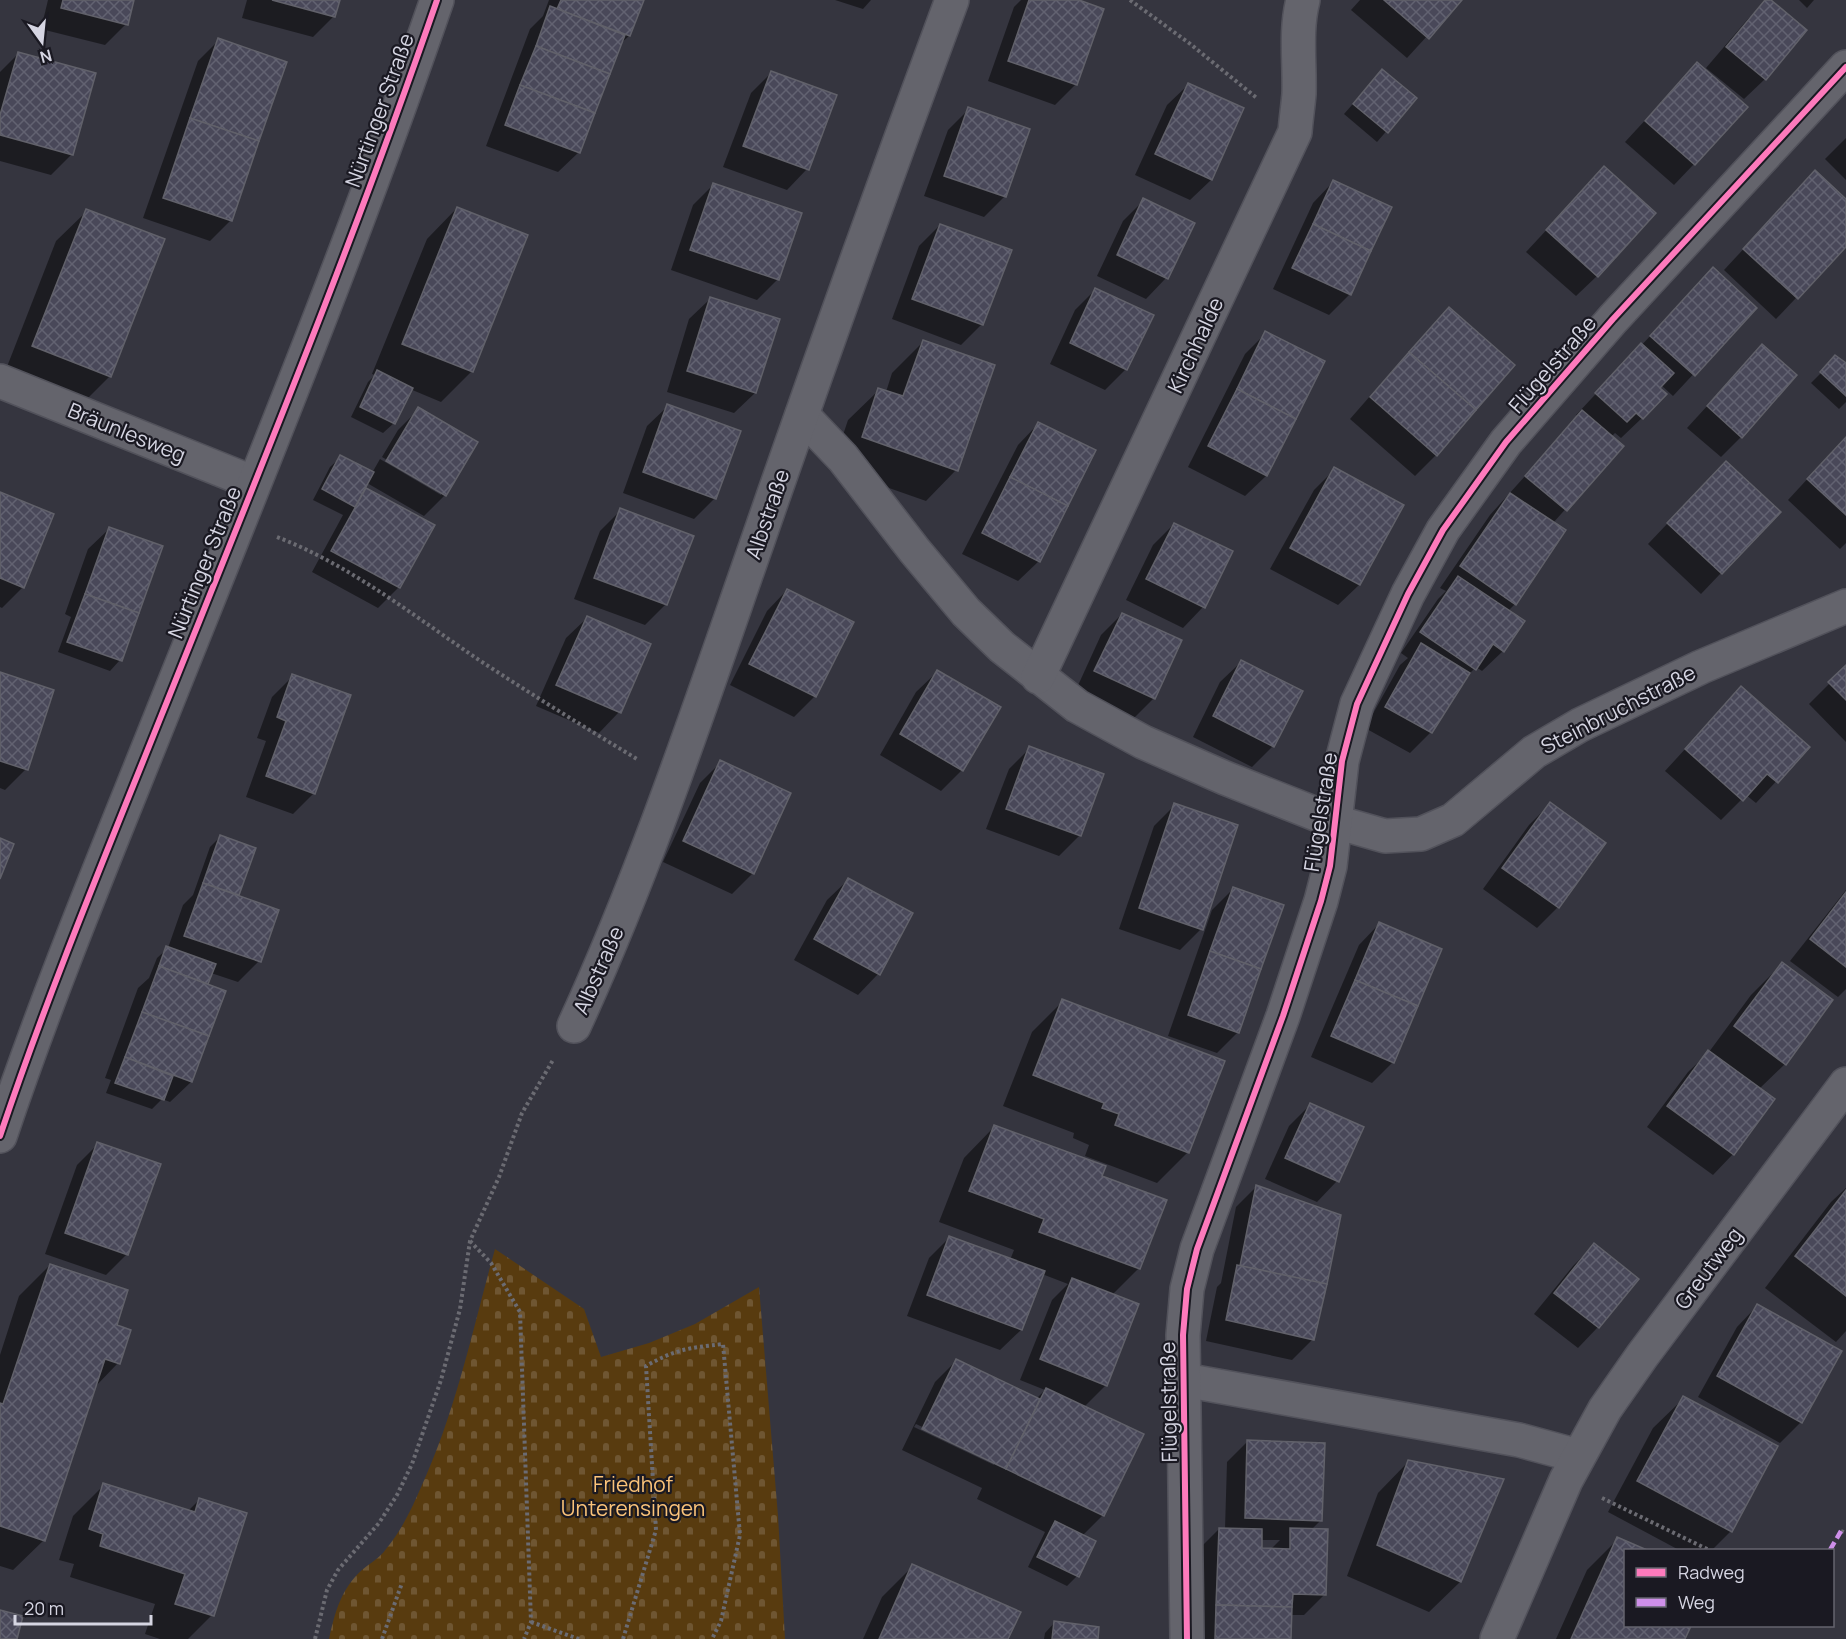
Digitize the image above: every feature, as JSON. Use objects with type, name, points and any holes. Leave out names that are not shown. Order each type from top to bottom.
[{"type":"street","name":"Nürtinger Straße","points":[[0,1136],[82,912],[239,522],[437,0]]},
{"type":"street","name":"Albstraße","points":[[574,1026],[606,956],[674,782],[802,415],[952,0]]},
{"type":"street","name":"Kirchhalde","points":[[1038,677],[1295,132],[1299,94],[1300,11],[1303,0]]},
{"type":"street","name":"Flügelstraße","points":[[1187,1639],[1183,1335],[1187,1289],[1197,1249],[1283,1016],[1321,901],[1330,866],[1342,761],[1357,704],[1403,604],[1443,530],[1506,442],[1614,319],[1846,67]]},
{"type":"street","name":"Bräunlesweg","points":[[0,381],[254,483]]},
{"type":"street","points":[[802,415],[843,458],[966,612],[1002,647],[1038,677],[1077,706],[1143,742],[1224,778],[1336,822]]},
{"type":"street","name":"Steinbruchstraße","points":[[1336,822],[1385,836],[1421,834],[1453,820],[1534,752],[1580,725],[1701,667],[1846,606]]},
{"type":"street","name":"Greutweg","points":[[1497,1639],[1572,1468],[1605,1409],[1642,1356],[1846,1084]]},
{"type":"street","points":[[1184,1380],[1519,1440],[1572,1468]]},
{"type":"path","points":[[1130,0],[1243,86],[1295,132]]},
{"type":"path","points":[[239,522],[290,542],[370,586],[557,710],[674,782]]},
{"type":"path","points":[[315,1639],[327,1590],[338,1570],[379,1523],[397,1495],[412,1464],[441,1380],[460,1309],[470,1241],[499,1177],[522,1113],[574,1026]]},
{"type":"path","points":[[470,1241],[491,1263],[520,1311],[531,1622],[524,1639]]},
{"type":"path","points":[[623,1639],[656,1530],[646,1366],[669,1353],[688,1348],[723,1344],[740,1534],[721,1621],[712,1639]]},
{"type":"path","points":[[1572,1468],[1706,1549]]},
{"type":"path","points":[[382,1639],[402,1583]]},
{"type":"path","points":[[531,1622],[579,1639]]},
{"type":"green space","name":"Friedhof Unterensingen","points":[[495,1249],[584,1309],[601,1357],[649,1343],[695,1324],[759,1287],[778,1516],[785,1639],[329,1639],[344,1593],[355,1577],[381,1555],[392,1542],[410,1510],[434,1457],[463,1369]]},
{"type":"building","points":[[63,0],[134,0],[128,25],[61,8]]},
{"type":"building","points":[[272,0],[340,0],[335,17]]},
{"type":"building","points":[[561,0],[644,0],[630,36],[557,9]]},
{"type":"building","points":[[1029,0],[1079,0],[1104,9],[1077,85],[1008,61]]},
{"type":"building","points":[[1384,0],[1462,0],[1429,39]]},
{"type":"building","points":[[1765,0],[1771,0],[1807,30],[1766,80],[1726,47]]},
{"type":"building","points":[[550,6],[625,35],[610,74],[536,46]]},
{"type":"building","points":[[218,38],[287,62],[259,141],[190,118]]},
{"type":"building","points":[[536,46],[610,74],[595,113],[520,85]]},
{"type":"building","points":[[18,52],[96,73],[73,155],[0,135],[0,115]]},
{"type":"building","points":[[1697,62],[1748,107],[1695,165],[1645,121]]},
{"type":"building","points":[[1382,69],[1417,98],[1388,133],[1353,104]]},
{"type":"building","points":[[771,71],[837,95],[809,170],[743,146]]},
{"type":"building","points":[[1188,83],[1244,108],[1212,180],[1155,154]]},
{"type":"building","points":[[520,85],[595,113],[580,153],[505,125]]},
{"type":"building","points":[[968,107],[1030,129],[1006,197],[944,176]]},
{"type":"building","points":[[190,118],[259,141],[232,221],[163,198]]},
{"type":"building","points":[[1604,166],[1656,213],[1598,277],[1546,230]]},
{"type":"building","points":[[1815,170],[1846,199],[1846,247],[1798,299],[1743,249]]},
{"type":"building","points":[[1333,180],[1392,207],[1371,251],[1313,224]]},
{"type":"building","points":[[713,183],[802,213],[779,280],[690,250]]},
{"type":"building","points":[[1143,198],[1195,223],[1168,279],[1117,255]]},
{"type":"building","points":[[457,207],[528,235],[473,372],[402,344]]},
{"type":"building","points":[[86,209],[165,239],[111,377],[32,346]]},
{"type":"building","points":[[940,224],[1012,250],[983,325],[912,299]]},
{"type":"building","points":[[1313,224],[1371,251],[1351,295],[1292,268]]},
{"type":"building","points":[[1713,267],[1757,308],[1695,376],[1650,336]]},
{"type":"building","points":[[1095,288],[1154,315],[1127,370],[1070,343]]},
{"type":"building","points":[[710,297],[780,319],[756,393],[687,371]]},
{"type":"building","points":[[1449,307],[1515,365],[1476,410],[1409,352]]},
{"type":"building","points":[[1265,331],[1325,361],[1296,419],[1237,389]]},
{"type":"building","points":[[923,340],[995,365],[958,471],[862,437],[878,388],[903,396]]},
{"type":"building","points":[[1641,343],[1674,373],[1660,388],[1667,394],[1643,419],[1636,413],[1627,422],[1595,393]]},
{"type":"building","points":[[1762,344],[1797,375],[1742,438],[1707,406]]},
{"type":"building","points":[[1409,352],[1476,410],[1437,456],[1370,397]]},
{"type":"building","points":[[1835,355],[1846,363],[1846,396],[1820,372]]},
{"type":"building","points":[[377,370],[413,388],[395,424],[360,407]]},
{"type":"building","points":[[1237,389],[1296,419],[1267,476],[1208,446]]},
{"type":"building","points":[[667,404],[741,431],[716,499],[643,472]]},
{"type":"building","points":[[418,407],[478,442],[446,496],[386,461]]},
{"type":"building","points":[[1582,410],[1624,446],[1567,511],[1525,476]]},
{"type":"building","points":[[1038,422],[1096,450],[1068,506],[1010,477]]},
{"type":"building","points":[[1846,437],[1846,515],[1807,479]]},
{"type":"building","points":[[340,455],[374,472],[355,507],[322,489]]},
{"type":"building","points":[[1726,461],[1781,512],[1722,574],[1667,523]]},
{"type":"building","points":[[1334,467],[1404,505],[1360,585],[1290,548]]},
{"type":"building","points":[[1010,477],[1068,506],[1040,562],[982,533]]},
{"type":"building","points":[[366,488],[435,525],[400,588],[331,551]]},
{"type":"building","points":[[0,492],[54,514],[24,588],[0,578]]},
{"type":"building","points":[[1510,493],[1566,530],[1516,605],[1460,566]]},
{"type":"building","points":[[620,508],[694,536],[667,605],[594,578]]},
{"type":"building","points":[[1174,523],[1233,551],[1205,608],[1146,579]]},
{"type":"building","points":[[109,527],[163,546],[139,613],[85,594]]},
{"type":"building","points":[[1458,576],[1525,621],[1504,652],[1493,644],[1476,670],[1420,632]]},
{"type":"building","points":[[787,589],[854,622],[816,697],[749,664]]},
{"type":"building","points":[[85,594],[139,613],[122,661],[67,642]]},
{"type":"building","points":[[1122,613],[1182,640],[1155,699],[1094,671]]},
{"type":"building","points":[[587,616],[651,644],[621,713],[556,685]]},
{"type":"building","points":[[1421,643],[1470,673],[1432,733],[1385,707]]},
{"type":"building","points":[[1241,660],[1303,691],[1274,747],[1213,716]]},
{"type":"building","points":[[1846,665],[1846,700],[1828,682]]},
{"type":"building","points":[[937,670],[1001,707],[963,771],[900,734]]},
{"type":"building","points":[[0,672],[54,690],[28,770],[0,761]]},
{"type":"building","points":[[292,674],[351,695],[315,794],[266,776],[286,721],[277,717]]},
{"type":"building","points":[[1741,686],[1810,747],[1778,783],[1767,774],[1743,801],[1685,749]]},
{"type":"building","points":[[1029,746],[1104,774],[1081,836],[1006,809]]},
{"type":"building","points":[[720,760],[791,793],[754,874],[683,841]]},
{"type":"building","points":[[1550,802],[1606,843],[1559,908],[1502,868]]},
{"type":"building","points":[[1174,803],[1238,825],[1203,930],[1139,908]]},
{"type":"building","points":[[220,835],[256,848],[239,895],[203,883]]},
{"type":"building","points":[[0,838],[14,844],[0,879]]},
{"type":"building","points":[[848,878],[913,913],[880,975],[814,939]]},
{"type":"building","points":[[203,883],[279,910],[261,962],[184,936]]},
{"type":"building","points":[[1233,887],[1284,905],[1261,969],[1210,951]]},
{"type":"building","points":[[1846,892],[1846,967],[1810,939]]},
{"type":"building","points":[[1379,922],[1442,949],[1418,1006],[1355,980]]},
{"type":"building","points":[[166,946],[216,964],[208,984],[159,966]]},
{"type":"building","points":[[1210,951],[1261,969],[1239,1033],[1188,1015]]},
{"type":"building","points":[[1782,962],[1833,1000],[1786,1065],[1734,1026]]},
{"type":"building","points":[[159,966],[226,991],[209,1036],[142,1012]]},
{"type":"building","points":[[1355,980],[1418,1006],[1394,1063],[1331,1036]]},
{"type":"building","points":[[1062,999],[1225,1061],[1189,1153],[1115,1125],[1119,1114],[1102,1108],[1104,1103],[1033,1075]]},
{"type":"building","points":[[142,1012],[209,1036],[192,1082],[125,1057]]},
{"type":"building","points":[[1708,1050],[1775,1099],[1734,1155],[1667,1106]]},
{"type":"building","points":[[125,1057],[173,1076],[164,1100],[115,1083]]},
{"type":"building","points":[[1310,1103],[1364,1127],[1339,1182],[1285,1158]]},
{"type":"building","points":[[994,1125],[1106,1166],[1102,1176],[1167,1200],[1140,1269],[1039,1232],[1044,1219],[969,1191]]},
{"type":"building","points":[[97,1142],[161,1164],[128,1255],[65,1233]]},
{"type":"building","points":[[1256,1185],[1341,1215],[1327,1284],[1240,1266]]},
{"type":"building","points":[[1846,1190],[1846,1296],[1795,1256]]},
{"type":"building","points":[[949,1236],[1045,1271],[1022,1330],[927,1295]]},
{"type":"building","points":[[1594,1243],[1639,1279],[1599,1328],[1554,1293]]},
{"type":"building","points":[[50,1264],[128,1290],[117,1325],[131,1330],[120,1364],[105,1359],[45,1541],[0,1526],[0,1403],[3,1404]]},
{"type":"building","points":[[1237,1265],[1327,1284],[1314,1340],[1226,1320]]},
{"type":"building","points":[[1072,1278],[1139,1304],[1107,1386],[1040,1359]]},
{"type":"building","points":[[1757,1304],[1842,1351],[1802,1423],[1717,1376]]},
{"type":"building","points":[[956,1359],[1040,1399],[1006,1469],[922,1429]]},
{"type":"building","points":[[1046,1388],[1144,1434],[1104,1516],[1006,1469]]},
{"type":"building","points":[[1683,1396],[1778,1446],[1732,1532],[1637,1481]]},
{"type":"building","points":[[1247,1440],[1325,1443],[1322,1521],[1245,1518]]},
{"type":"building","points":[[1408,1460],[1504,1479],[1461,1582],[1377,1545]]},
{"type":"building","points":[[103,1483],[195,1512],[199,1498],[247,1513],[214,1616],[175,1604],[185,1574],[100,1546],[103,1534],[89,1529]]},
{"type":"building","points":[[1055,1521],[1096,1541],[1079,1577],[1037,1557]]},
{"type":"building","points":[[1219,1528],[1262,1529],[1262,1548],[1290,1549],[1290,1528],[1328,1529],[1326,1595],[1293,1594],[1292,1607],[1216,1605]]},
{"type":"building","points":[[1617,1537],[1645,1549],[1624,1549],[1624,1627],[1691,1627],[1685,1639],[1571,1639]]},
{"type":"building","points":[[912,1564],[1021,1612],[1008,1639],[879,1639]]},
{"type":"building","points":[[1216,1605],[1292,1607],[1291,1639],[1215,1639]]},
{"type":"building","points":[[0,1610],[23,1616],[17,1639],[0,1639]]},
{"type":"building","points":[[1054,1621],[1099,1627],[1098,1639],[1052,1639]]},
{"type":"marked path","points":[[1831,1549],[1841,1531]]},
{"type":"cycle path","points":[[0,1136],[78,924],[339,269],[437,0]]},
{"type":"cycle path","points":[[1187,1639],[1183,1335],[1187,1289],[1197,1249],[1283,1016],[1321,901],[1330,866],[1342,761],[1357,704],[1408,594],[1443,530],[1506,442],[1613,319],[1846,67]]}]
